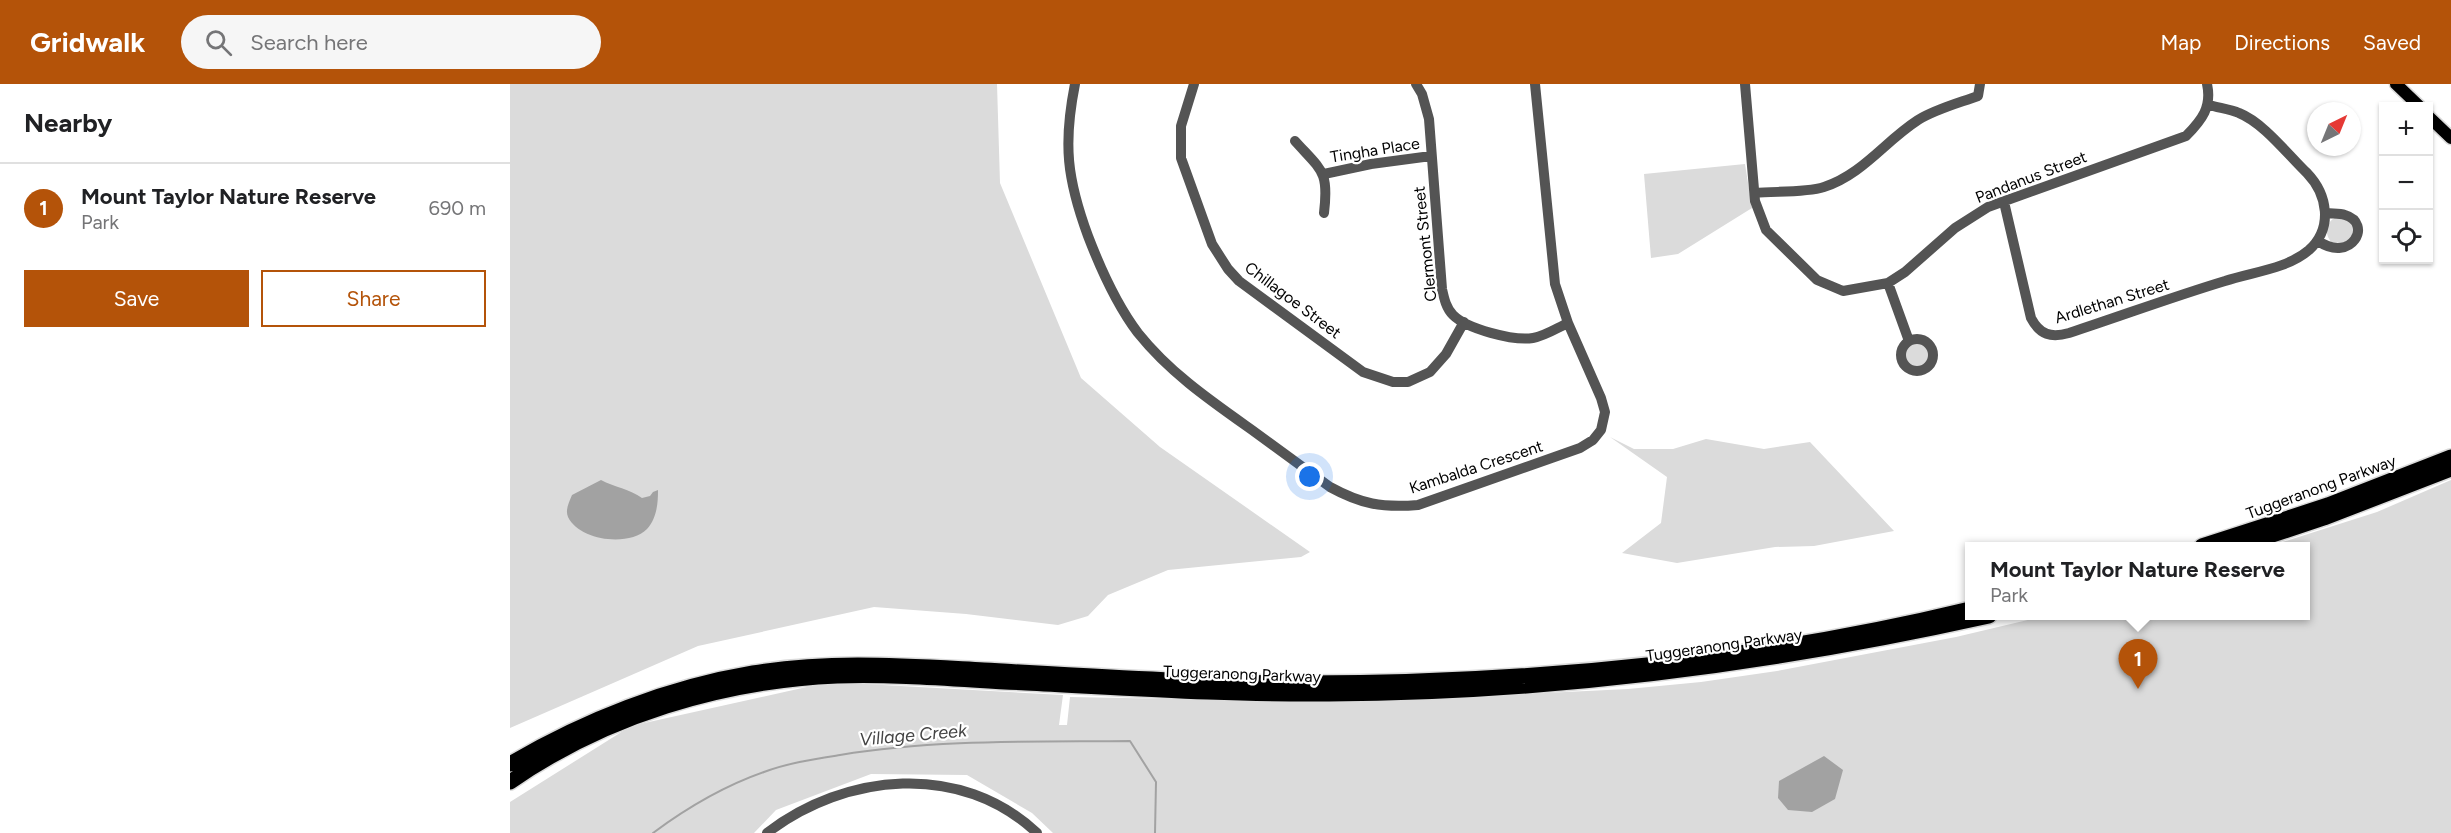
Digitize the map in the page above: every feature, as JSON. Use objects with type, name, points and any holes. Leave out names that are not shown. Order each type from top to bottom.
[{"type":"highway","name":"Tuggeranong Parkway","points":[[2214,542],[2328,505],[2451,457]]},
{"type":"highway","name":"Tuggeranong Parkway","points":[[2251,542],[2324,518],[2451,469]]},
{"type":"highway","name":"Tuggeranong Parkway","points":[[510,764],[556,739],[663,695],[730,678],[810,667],[895,666],[1240,682],[1305,683],[1452,679],[1544,673],[1717,655],[1876,628],[1965,610]]},
{"type":"highway","name":"Tuggeranong Parkway","points":[[510,782],[572,746],[655,710],[725,690],[804,679],[837,676],[896,677],[1248,693],[1329,694],[1469,689],[1631,676],[1749,661],[1846,645],[1965,620]]},
{"type":"main road","points":[[2396,84],[2415,102]]},
{"type":"main road","points":[[2433,121],[2451,138]]},
{"type":"street","name":"Kambalda Crescent","points":[[1075,84],[1069,114],[1069,170],[1082,219],[1108,285],[1138,333],[1194,389],[1330,487],[1354,500],[1381,506],[1418,505],[1580,448],[1593,440],[1601,430],[1605,412],[1601,398],[1568,323],[1552,270],[1536,84]]},
{"type":"street","name":"Chillagoe Street","points":[[1194,84],[1181,126],[1181,158],[1212,244],[1228,270],[1239,281],[1363,372],[1393,382],[1408,382],[1430,372],[1446,354],[1464,322]]},
{"type":"street","name":"Clermont Street","points":[[1416,84],[1426,105],[1442,289],[1447,307],[1456,318],[1464,322],[1498,334],[1524,339],[1536,338],[1568,323]]},
{"type":"street","points":[[1745,85],[1757,84]]},
{"type":"street","points":[[1755,192],[1822,187],[1843,179],[1862,168],[1884,146],[1919,119],[1978,96],[1980,84]]},
{"type":"street","points":[[2207,84],[2209,105],[2240,113],[2264,130],[2316,182],[2326,213],[2318,241],[2326,246],[2342,248],[2350,245],[2357,236],[2357,227],[2351,218],[2343,214],[2326,213]]},
{"type":"street","name":"Pandanus Street","points":[[1745,85],[1759,216],[1766,230],[1817,280],[1843,291],[1854,291],[1888,283],[1905,272],[1955,228],[1988,207],[2186,136],[2204,116],[2209,105]]},
{"type":"street","name":"Tingha Place","points":[[1295,141],[1324,174],[1326,190],[1324,213]]},
{"type":"street","name":"Tingha Place","points":[[1324,174],[1371,164],[1431,156]]},
{"type":"street","name":"Ardlethan Street","points":[[2004,202],[2031,318],[2040,332],[2046,335],[2069,333],[2224,281],[2282,265],[2299,257],[2318,241]]},
{"type":"street","points":[[1888,283],[1909,341]]},
{"type":"street","points":[[767,833],[805,808],[829,797],[854,789],[892,783],[946,787],[972,794],[1011,813],[1037,833]]},
{"type":"shaded area","points":[[510,84],[997,84],[1000,183],[1081,378],[1160,447],[1310,552],[1301,557],[1168,570],[1108,595],[1088,616],[1058,625],[966,614],[874,607],[698,646],[510,728]]},
{"type":"shaded area","points":[[1745,164],[1752,208],[1678,254],[1651,258],[1644,174]]},
{"type":"shaded area","points":[[2338,216],[2354,223],[2351,242],[2332,243],[2327,235],[2328,224]]},
{"type":"shaded area","points":[[1917,342],[1926,346],[1930,355],[1926,364],[1917,368],[1908,364],[1904,355],[1908,346]]},
{"type":"shaded area","points":[[1610,437],[1634,449],[1673,449],[1706,439],[1764,449],[1810,442],[1894,531],[1814,546],[1775,547],[1677,563],[1622,553],[1661,523],[1667,477]]},
{"type":"shaded area","points":[[601,480],[642,498],[658,490],[655,515],[647,529],[629,538],[605,539],[583,532],[574,525],[567,512],[572,495]]},
{"type":"shaded area","points":[[2451,480],[2451,833],[1053,833],[1032,813],[967,775],[871,774],[776,810],[754,833],[510,833],[510,802],[631,726],[829,682],[1063,695],[1059,725],[1067,725],[1070,697],[1177,699],[1480,696],[1628,689],[1701,682],[1777,671],[1956,637],[2027,620],[2310,620],[2310,542],[2283,542],[2377,512]]},
{"type":"shaded area","points":[[1824,756],[1843,770],[1835,799],[1812,812],[1788,810],[1778,798],[1779,781]]},
{"type":"waterway","name":"Village Creek","points":[[653,833],[679,814],[735,784],[773,769],[802,762],[912,746],[1130,741],[1156,782],[1155,833]]},
{"type":"place","name":"Mount Taylor Nature Reserve","points":[[2138,689]]}]
